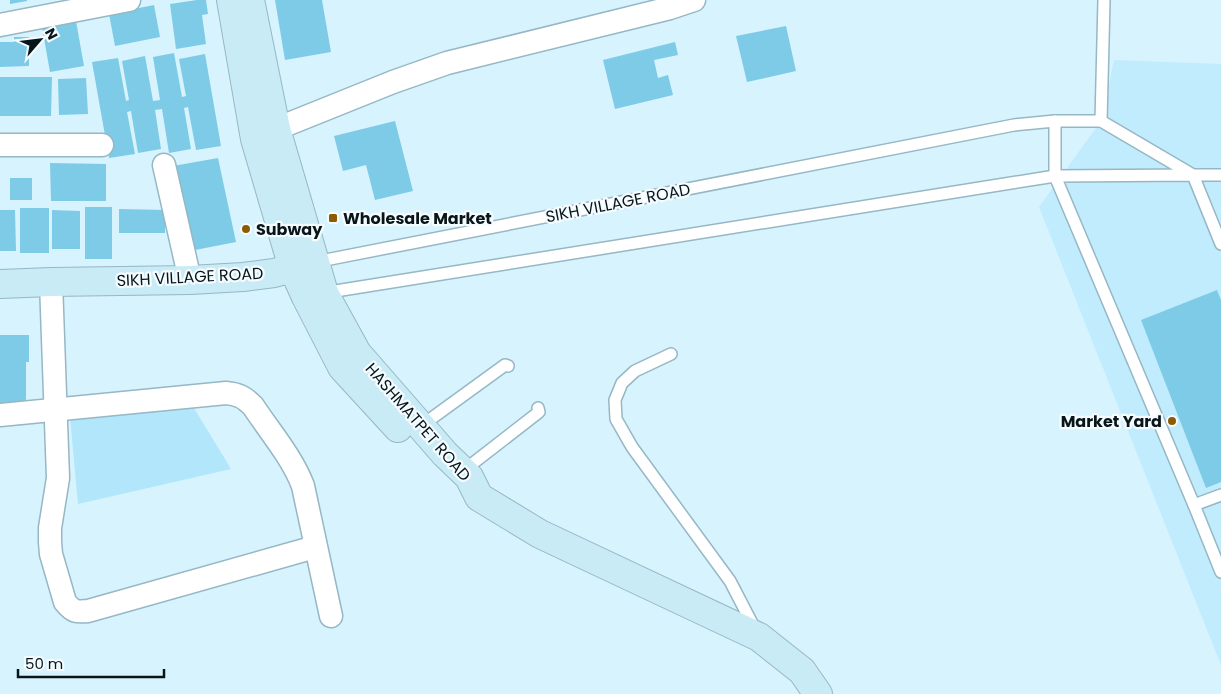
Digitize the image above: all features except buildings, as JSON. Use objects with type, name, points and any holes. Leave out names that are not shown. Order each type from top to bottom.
[{"type":"main road","points":[[231,0],[255,139],[342,367],[430,464],[459,493],[479,496]]},
{"type":"main road","points":[[250,0],[304,265]]},
{"type":"main road","name":"SIKH VILLAGE ROAD","points":[[0,284],[190,280],[274,273],[304,265]]},
{"type":"main road","name":"HASHMATPET ROAD","points":[[315,295],[357,353],[445,454],[469,477],[479,496],[540,534],[759,637],[802,671],[818,694]]},
{"type":"street","points":[[0,25],[129,0]]},
{"type":"street","points":[[276,129],[393,82],[447,63],[670,8],[694,0]]},
{"type":"street","points":[[0,145],[102,145]]},
{"type":"street","points":[[164,165],[190,280]]},
{"type":"street","points":[[51,282],[58,478],[50,528],[50,542],[51,554],[65,602],[70,608],[78,612],[88,611],[315,547]]},
{"type":"street","points":[[0,415],[226,393],[237,394],[246,399],[293,464],[303,486],[331,616]]},
{"type":"lane","points":[[1104,0],[1100,121],[1193,175],[1221,244]]},
{"type":"lane","name":"SIKH VILLAGE ROAD","points":[[304,265],[1014,125],[1055,121],[1100,121]]},
{"type":"lane","points":[[1055,121],[1054,176],[1221,572]]},
{"type":"lane","points":[[315,295],[1054,176],[1221,175]]},
{"type":"lane","points":[[670,354],[635,371],[622,383],[615,400],[616,419],[632,447],[730,581],[759,637]]},
{"type":"lane","points":[[421,426],[505,365],[508,366]]},
{"type":"lane","points":[[463,472],[539,412],[538,408]]},
{"type":"lane","points":[[1194,505],[1221,495]]},
{"type":"shaded area","name":"Market Yard","points":[[1114,60],[1221,64],[1221,665],[1039,207],[1101,121]]},
{"type":"shaded area","points":[[169,408],[194,408],[231,469],[78,504],[70,417]]},
{"type":"place","name":"Wholesale Market","points":[[333,218]]},
{"type":"place","name":"Subway","points":[[246,229]]},
{"type":"place","name":"Market Yard","points":[[1172,421]]}]
